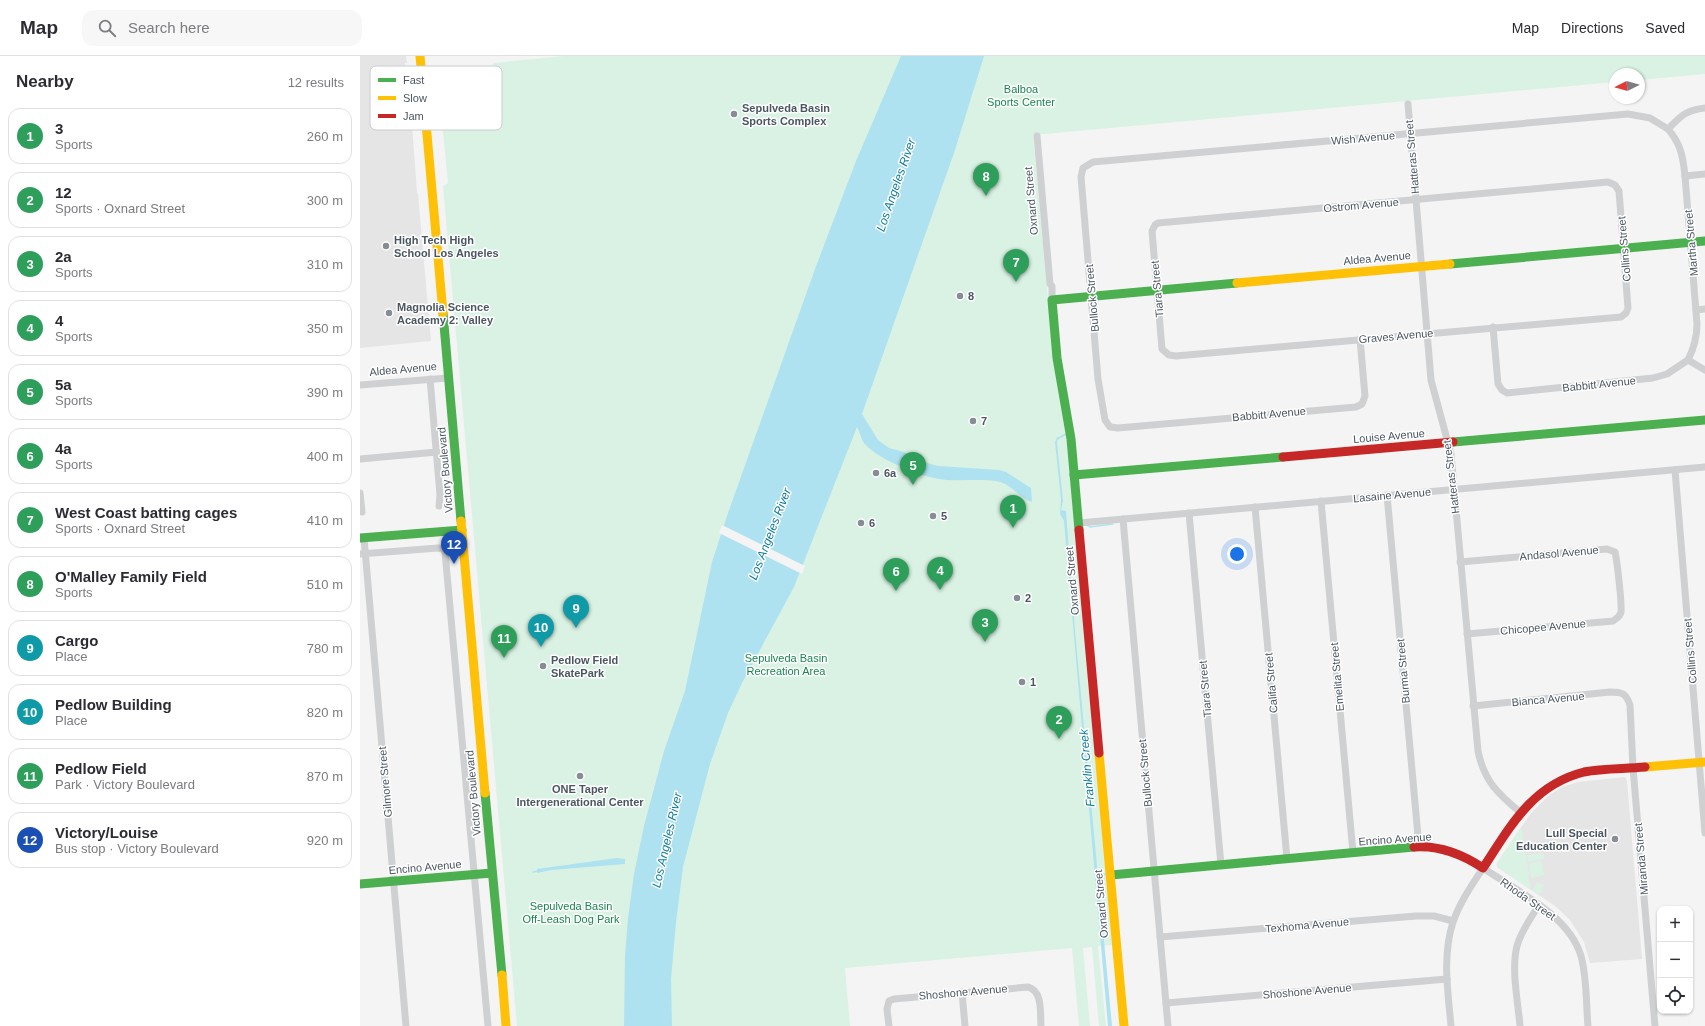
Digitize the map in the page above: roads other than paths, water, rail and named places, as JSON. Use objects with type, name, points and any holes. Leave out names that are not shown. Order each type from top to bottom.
[{"type":"main road","name":"Victory Boulevard","points":[[420,56],[421,66]]},
{"type":"main road","name":"Victory Boulevard","points":[[426,130],[506,1026]]},
{"type":"main road","name":"Aldea Avenue","points":[[1052,300],[1705,241]]},
{"type":"main road","name":"Oxnard Street","points":[[1052,300],[1057,358],[1071,439],[1124,1026]]},
{"type":"main road","name":"Louise Avenue","points":[[1074,475],[1705,420]]},
{"type":"main road","points":[[362,538],[462,530]]},
{"type":"main road","points":[[1483,868],[1521,813],[1538,793],[1565,777],[1585,772],[1702,762]]},
{"type":"main road","name":"Encino Avenue","points":[[1110,874],[1419,847],[1435,848],[1455,852],[1464,855],[1483,868]]},
{"type":"main road","name":"Encino Avenue","points":[[360,884],[492,873]]},
{"type":"street","name":"Hatteras Street","points":[[1408,104],[1432,388],[1448,442],[1454,490],[1478,751],[1484,772],[1500,796],[1521,813]]},
{"type":"street","points":[[1668,129],[1681,115],[1689,110],[1705,108]]},
{"type":"street","name":"Wish Avenue","points":[[1083,168],[1093,162],[1628,114],[1650,118],[1668,129]]},
{"type":"street","name":"Martha Street","points":[[1668,129],[1679,145],[1683,156],[1685,176],[1697,335],[1688,360]]},
{"type":"street","name":"Oxnard Street","points":[[1037,136],[1050,284],[1052,286],[1052,300]]},
{"type":"street","name":"Bullock Street","points":[[1083,168],[1081,177],[1098,379],[1105,420],[1110,427]]},
{"type":"street","points":[[1685,176],[1705,174]]},
{"type":"street","name":"Ostrom Avenue","points":[[1155,225],[1164,222],[1608,182],[1615,185]]},
{"type":"street","name":"Collins Street","points":[[1615,185],[1619,191],[1628,308],[1626,314]]},
{"type":"street","name":"Tiara Street","points":[[1155,225],[1152,231],[1158,290],[1161,344],[1165,353]]},
{"type":"street","points":[[1696,310],[1705,309]]},
{"type":"street","name":"Graves Avenue","points":[[1165,353],[1176,356],[1621,316],[1626,314]]},
{"type":"street","name":"Babbitt Avenue","points":[[1494,327],[1498,384],[1502,390],[1507,393],[1654,378],[1667,374],[1688,360]]},
{"type":"street","name":"Babbitt Avenue","points":[[1110,427],[1118,428],[1356,407],[1362,404],[1365,396],[1360,339]]},
{"type":"street","points":[[1688,360],[1705,370]]},
{"type":"street","name":"Aldea Avenue","points":[[360,385],[448,378]]},
{"type":"street","name":"Victory Boulevard","points":[[430,379],[437,452],[440,495],[439,506]]},
{"type":"street","points":[[360,459],[437,452]]},
{"type":"street","name":"Lasaine Avenue","points":[[1079,523],[1705,468]]},
{"type":"street","name":"Collins Street","points":[[1675,470],[1702,762],[1705,833]]},
{"type":"street","points":[[360,493],[362,512]]},
{"type":"street","name":"Burma Street","points":[[1387,495],[1419,847]]},
{"type":"street","name":"Emelita Street","points":[[1321,501],[1353,853]]},
{"type":"street","name":"Califa Street","points":[[1255,507],[1287,859]]},
{"type":"street","name":"Tiara Street","points":[[1189,513],[1221,864]]},
{"type":"street","name":"Bullock Street","points":[[1123,519],[1168,1026]]},
{"type":"street","name":"Gilmore Street","points":[[362,538],[406,1026]]},
{"type":"street","name":"Victory Boulevard","points":[[363,554],[438,548],[443,549],[445,552],[488,1026]]},
{"type":"street","name":"Andasol Avenue","points":[[1460,562],[1602,548],[1612,550],[1615,552],[1618,564],[1621,608],[1619,617]]},
{"type":"street","name":"Chicopee Avenue","points":[[1467,634],[1607,622],[1613,621],[1619,617]]},
{"type":"street","name":"Bianca Avenue","points":[[1473,706],[1610,692],[1624,693]]},
{"type":"street","name":"Miranda Street","points":[[1624,693],[1630,705],[1633,768],[1655,1026]]},
{"type":"street","points":[[1451,1026],[1447,979],[1448,946],[1454,921],[1464,898],[1483,868]]},
{"type":"street","name":"Rhoda Street","points":[[1483,868],[1539,905],[1562,923],[1570,932],[1576,943],[1583,965],[1588,1026]]},
{"type":"street","points":[[1520,1026],[1515,969],[1517,947],[1520,938],[1539,905]]},
{"type":"street","name":"Texhoma Avenue","points":[[1160,937],[1416,916],[1434,916],[1454,921]]},
{"type":"street","name":"Shoshone Avenue","points":[[1166,1003],[1447,979]]},
{"type":"street","name":"Shoshone Avenue","points":[[889,1026],[887,1009],[889,1001],[894,998],[1028,987],[1036,991],[1039,998],[1041,1026]]},
{"type":"street","points":[[962,992],[965,1026]]},
{"type":"water","name":"Los Angeles River","points":[[901,56],[984,56],[955,150],[862,414],[878,440],[889,448],[904,452],[927,463],[938,466],[999,470],[1006,472],[1031,488],[1032,502],[1027,500],[1011,487],[1001,482],[990,480],[938,479],[903,468],[880,456],[864,443],[857,427],[794,587],[742,683],[728,713],[710,764],[683,867],[671,979],[672,1026],[624,1026],[625,955],[634,874],[644,826],[664,751],[685,691],[712,562],[815,269],[856,161]]},
{"type":"water","name":"Franklin Creek","points":[[1058,436],[1057,443],[1063,501],[1061,510],[1066,511],[1075,631],[1112,1026],[1108,1026],[1064,521],[1060,514],[1061,499],[1055,442]]},
{"type":"water","points":[[617,858],[625,859],[625,864],[551,870],[537,873],[537,869]]},
{"type":"waterway","points":[[1057,439],[1066,434]]},
{"type":"waterway","points":[[1087,525],[1090,527],[1113,524]]},
{"type":"waterway","points":[[533,872],[539,871]]},
{"type":"waterway","points":[[1097,875],[1107,874]]},
{"type":"place","name":"Sepulveda Basin Sports Complex","points":[[734,114]]},
{"type":"place","name":"O'Malley Family Field","points":[[986,196]]},
{"type":"place","name":"High Tech High School Los Angeles","points":[[386,246]]},
{"type":"place","name":"West Coast batting cages","points":[[1016,282]]},
{"type":"place","name":"8","points":[[960,296]]},
{"type":"place","name":"Magnolia Science Academy 2: Valley","points":[[389,313]]},
{"type":"place","name":"7","points":[[973,421]]},
{"type":"place","name":"6a","points":[[876,473]]},
{"type":"place","name":"5a","points":[[913,485]]},
{"type":"place","name":"5","points":[[933,516]]},
{"type":"place","name":"6","points":[[861,523]]},
{"type":"place","name":"3","points":[[1013,528]]},
{"type":"place","name":"Victory/Louise","points":[[454,564]]},
{"type":"place","name":"4","points":[[940,590]]},
{"type":"place","name":"4a","points":[[896,591]]},
{"type":"place","name":"2","points":[[1017,598]]},
{"type":"place","name":"Cargo","points":[[576,628]]},
{"type":"place","name":"2a","points":[[985,642]]},
{"type":"place","name":"Pedlow Building","points":[[541,647]]},
{"type":"place","name":"Pedlow Field","points":[[504,658]]},
{"type":"place","name":"Pedlow Field SkatePark","points":[[543,666]]},
{"type":"place","name":"1","points":[[1022,682]]},
{"type":"place","name":"12","points":[[1059,739]]},
{"type":"place","name":"ONE Taper Intergenerational Center","points":[[580,776]]},
{"type":"place","name":"Lull Special Education Center","points":[[1615,839]]},
{"type":"park label","name":"Balboa Sports Center","points":[[1021,95]]},
{"type":"park label","name":"Sepulveda Basin Recreation Area","points":[[786,664]]},
{"type":"park label","name":"Sepulveda Basin Off-Leash Dog Park","points":[[571,912]]}]
